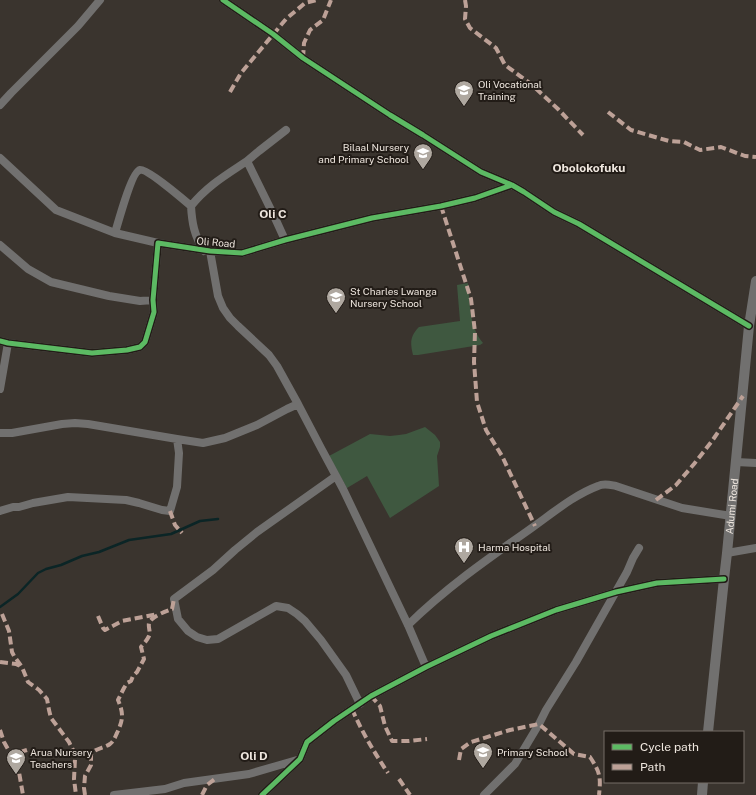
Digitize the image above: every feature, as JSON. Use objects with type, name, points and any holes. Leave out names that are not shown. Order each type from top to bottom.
[{"type":"main road","name":"Adumi Road","points":[[708,731],[728,553],[749,326],[756,281]]},
{"type":"main road","points":[[702,795],[703,783]]},
{"type":"street","points":[[0,105],[78,26],[100,0]]},
{"type":"street","points":[[223,0],[273,34],[303,58],[384,112],[423,134],[481,172],[512,185],[554,212],[579,224],[749,326]]},
{"type":"street","points":[[286,130],[247,161],[211,185],[198,197],[191,206],[192,224],[197,240],[207,251],[218,296],[224,308],[234,322],[269,355],[277,366],[343,489],[408,625],[426,667]]},
{"type":"street","name":"Oli Road","points":[[0,158],[56,210],[115,233],[158,243],[207,251],[242,253],[285,240],[372,218],[441,206],[475,198],[512,185]]},
{"type":"street","points":[[247,161],[285,240]]},
{"type":"street","points":[[115,233],[136,172],[140,170],[143,170],[173,190],[191,206]]},
{"type":"street","points":[[0,389],[4,342],[92,353],[127,350],[140,347],[145,342],[154,312],[153,300],[158,243]]},
{"type":"street","points":[[0,245],[28,269],[51,282],[110,296],[140,300],[153,300]]},
{"type":"street","points":[[0,433],[12,433],[75,423],[203,443],[225,438],[298,404]]},
{"type":"street","points":[[0,511],[13,507],[20,507],[68,497],[126,500],[170,511],[177,487],[179,453],[177,439]]},
{"type":"street","points":[[736,462],[756,463]]},
{"type":"street","points":[[336,476],[257,532],[213,570],[174,599],[178,619],[197,637],[208,640],[218,639],[276,606],[288,608],[305,620],[321,640],[346,675],[360,704]]},
{"type":"street","points":[[408,625],[459,579],[576,497],[599,485],[607,484],[616,486],[682,508],[731,516]]},
{"type":"street","points":[[484,795],[515,764],[576,662],[627,572],[633,558],[640,548]]},
{"type":"street","points":[[728,553],[756,548]]},
{"type":"street","points":[[262,795],[300,759],[307,742],[334,721],[371,696],[426,667],[491,636],[556,610],[616,592],[657,583],[724,579]]},
{"type":"street","points":[[114,795],[165,789],[184,783],[249,774],[300,759]]},
{"type":"green space","points":[[468,283],[473,322],[478,336],[483,343],[480,345],[413,355],[411,347],[412,337],[419,327],[460,321],[457,285]]},
{"type":"green space","points":[[425,427],[435,435],[440,442],[437,456],[439,486],[390,518],[367,476],[347,488],[329,456],[370,434],[390,436],[399,435]]},
{"type":"waterway","points":[[0,607],[18,594],[38,573],[46,569],[61,565],[82,556],[99,552],[129,540],[171,534],[200,521],[218,519]]},
{"type":"marked path","points":[[230,92],[241,73],[286,19],[305,3],[317,0]]},
{"type":"marked path","points":[[303,58],[304,43],[310,30],[323,20],[331,0]]},
{"type":"marked path","points":[[465,0],[465,19],[470,28],[496,48],[505,65],[531,84],[583,135]]},
{"type":"marked path","points":[[608,112],[631,130],[669,141],[684,142],[700,150],[721,147],[745,156],[756,157]]},
{"type":"marked path","points":[[441,206],[471,299],[475,332],[474,362],[477,402],[486,430],[502,456],[535,526]]},
{"type":"marked path","points":[[656,500],[676,485],[694,464],[743,396]]},
{"type":"marked path","points":[[170,511],[175,525],[182,533]]},
{"type":"marked path","points":[[85,795],[85,776],[91,765],[91,754],[95,750],[110,744],[121,724],[122,717],[118,700],[127,683],[131,681],[144,659],[141,647],[150,634],[149,623],[156,616],[172,609],[174,599]]},
{"type":"marked path","points":[[2,614],[9,631],[14,656],[22,667],[28,682],[39,690],[47,699],[51,718],[69,742],[73,750],[75,759],[74,779],[76,795]]},
{"type":"marked path","points":[[98,616],[105,630],[122,621],[158,614]]},
{"type":"marked path","points":[[0,662],[16,664],[22,667]]},
{"type":"marked path","points":[[371,696],[380,706],[385,726],[392,741],[427,739]]},
{"type":"marked path","points":[[352,709],[368,742],[388,773]]},
{"type":"marked path","points":[[459,760],[461,749],[471,742],[510,730],[539,724],[574,754],[590,757],[599,775],[599,795]]},
{"type":"marked path","points":[[0,730],[4,742],[19,772],[23,795]]},
{"type":"marked path","points":[[13,758],[17,753],[27,750]]},
{"type":"marked path","points":[[202,795],[207,785],[215,779]]},
{"type":"marked path","points":[[399,779],[410,795]]},
{"type":"cycle path","points":[[223,0],[273,34],[303,58],[481,172],[512,185],[554,212],[579,224],[749,326]]},
{"type":"cycle path","points":[[0,341],[92,353],[127,350],[140,347],[145,342],[154,312],[153,300],[158,243],[210,251],[242,253],[285,240],[372,218],[441,206],[475,198],[512,185]]},
{"type":"cycle path","points":[[262,795],[300,759],[307,742],[334,721],[371,696],[426,667],[491,636],[556,610],[616,592],[657,583],[724,579]]},
{"type":"place","name":"Oli Vocational Training","points":[[464,107]]},
{"type":"place","name":"Bilaal Nursery and Primary School","points":[[423,170]]},
{"type":"place","name":"St Charles Lwanga Nursery School","points":[[336,314]]},
{"type":"place","name":"Harma Hospital","points":[[464,564]]},
{"type":"place","name":"Primary School","points":[[483,769]]},
{"type":"place","name":"Arua Nursery Teachers","points":[[16,775]]},
{"type":"district","name":"Obolokofuku","points":[[589,168]]},
{"type":"district","name":"Oli C","points":[[273,214]]},
{"type":"district","name":"Oli D","points":[[254,756]]}]
